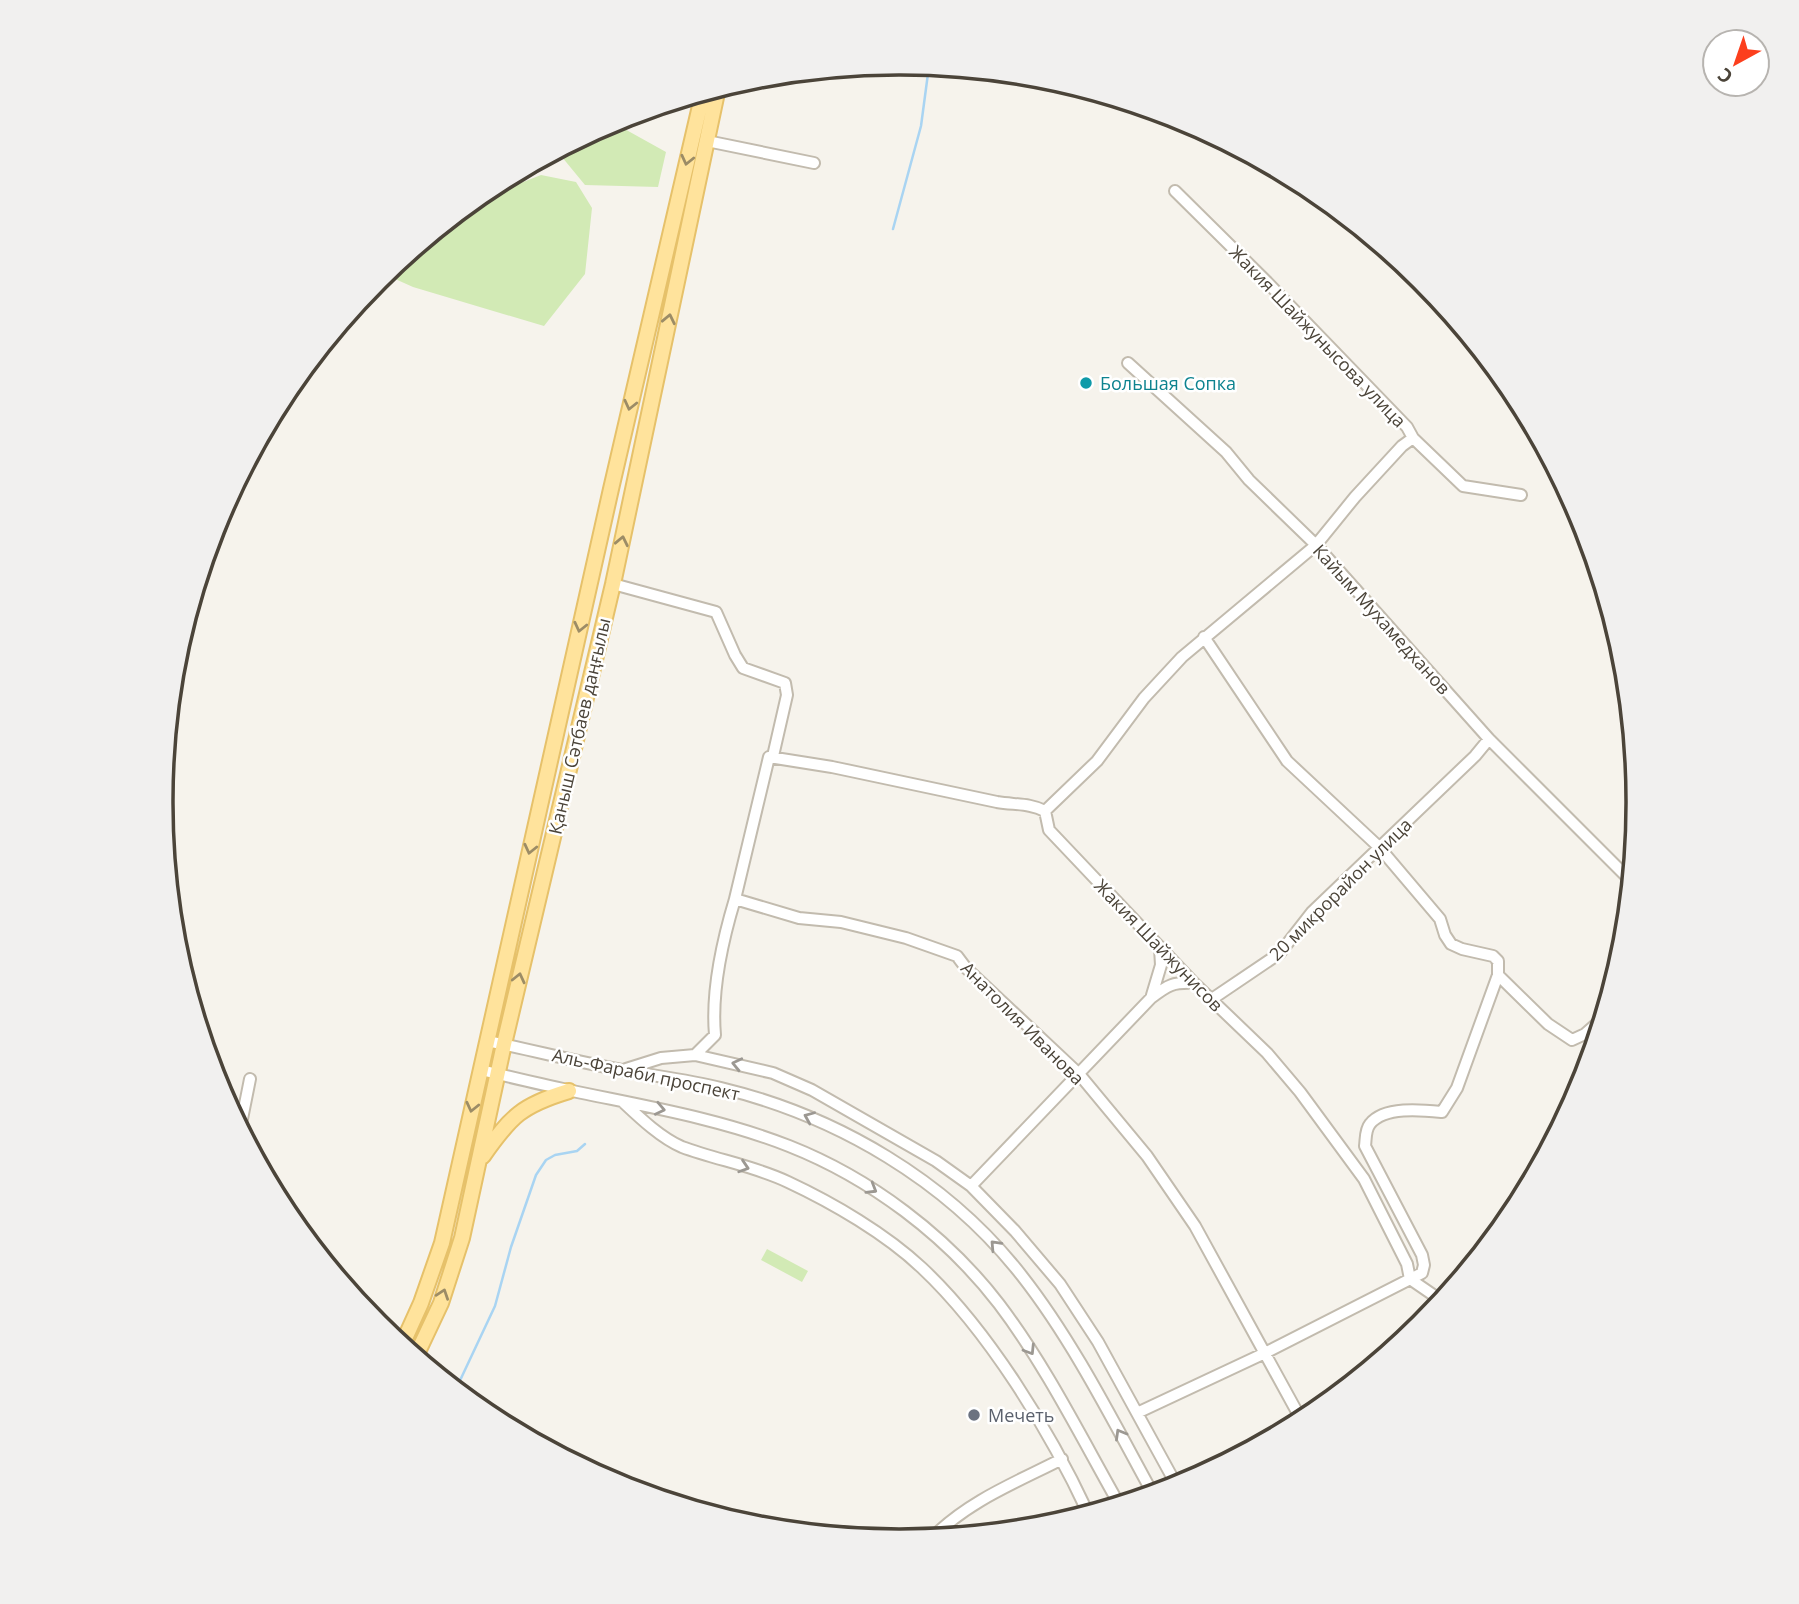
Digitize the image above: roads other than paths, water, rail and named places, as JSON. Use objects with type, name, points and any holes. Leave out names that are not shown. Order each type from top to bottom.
[{"type":"main road","name":"Қаныш Сәтбаев даңғылы","points":[[420,1348],[441,1303],[461,1238],[480,1160],[504,1044],[613,584],[716,99]]},
{"type":"main road","name":"Қаныш Сәтбаев даңғылы","points":[[406,1335],[442,1243],[701,103]]},
{"type":"main road","points":[[480,1160],[502,1129],[520,1110],[569,1091]]},
{"type":"street","points":[[707,141],[814,163]]},
{"type":"street","name":"Жакия Шайжунысова улица","points":[[1045,811],[1097,761],[1144,698],[1204,638],[1316,545],[1355,497],[1402,446],[1413,438],[1407,427],[1175,191]]},
{"type":"street","name":"Кайым Мухамедханов","points":[[1128,363],[1217,444],[1249,480],[1316,545],[1489,739],[1623,873]]},
{"type":"street","points":[[1413,438],[1463,486],[1521,495]]},
{"type":"street","points":[[613,584],[716,612],[743,668],[785,683],[787,695],[721,951],[713,1017],[715,1035],[695,1055]]},
{"type":"street","points":[[1137,1413],[1265,1353],[1422,1273],[1422,1255],[1365,1146],[1366,1132],[1368,1125],[1374,1120],[1390,1113],[1413,1109],[1442,1112],[1457,1088],[1498,975],[1498,961],[1493,956],[1451,944],[1440,919],[1379,847],[1287,761],[1204,638]]},
{"type":"street","name":"20 микрорайон улица","points":[[1212,999],[1280,953],[1312,912],[1475,757],[1489,739]]},
{"type":"street","points":[[771,756],[997,802],[1033,804],[1045,811]]},
{"type":"street","name":"Жакия Шайжунисов","points":[[1045,811],[1049,830],[1194,984],[1267,1053],[1300,1092],[1364,1179],[1407,1264],[1410,1279]]},
{"type":"street","name":"Анатолия Иванова","points":[[735,899],[799,918],[841,922],[906,938],[957,956],[966,968],[1079,1074],[1147,1156],[1195,1226],[1296,1410]]},
{"type":"street","points":[[1151,998],[1161,965],[1160,948]]},
{"type":"street","points":[[1498,975],[1548,1024],[1573,1040],[1590,1027]]},
{"type":"street","points":[[971,1186],[1151,998],[1177,982],[1194,984]]},
{"type":"street","name":"Аль-Фараби проспект","points":[[487,1041],[622,1070],[687,1080],[770,1102],[852,1136],[924,1181],[959,1209],[993,1242],[1021,1275],[1052,1318],[1148,1484]]},
{"type":"street","points":[[622,1070],[661,1058],[695,1055],[773,1073],[812,1090],[936,1161],[971,1186],[1014,1230],[1060,1284],[1098,1342],[1171,1476]]},
{"type":"street","name":"Аль-Фараби проспект","points":[[481,1070],[744,1130],[790,1146],[836,1167],[887,1199],[926,1229],[962,1262],[997,1302],[1027,1344],[1114,1496]]},
{"type":"street","points":[[243,1113],[250,1079]]},
{"type":"street","points":[[621,1100],[680,1146],[787,1181],[872,1228],[922,1268],[967,1317],[998,1359],[1062,1459],[1084,1505]]},
{"type":"street","points":[[1410,1279],[1433,1295]]},
{"type":"street","points":[[943,1527],[969,1507],[1062,1459]]},
{"type":"waterway","points":[[893,229],[921,126],[928,76]]},
{"type":"waterway","points":[[460,1381],[495,1306],[511,1247],[536,1175],[546,1160],[555,1155],[577,1151],[585,1144]]},
{"type":"place","name":"Большая Сопка","points":[[1086,383]]},
{"type":"place","name":"Мечеть","points":[[974,1415]]}]
